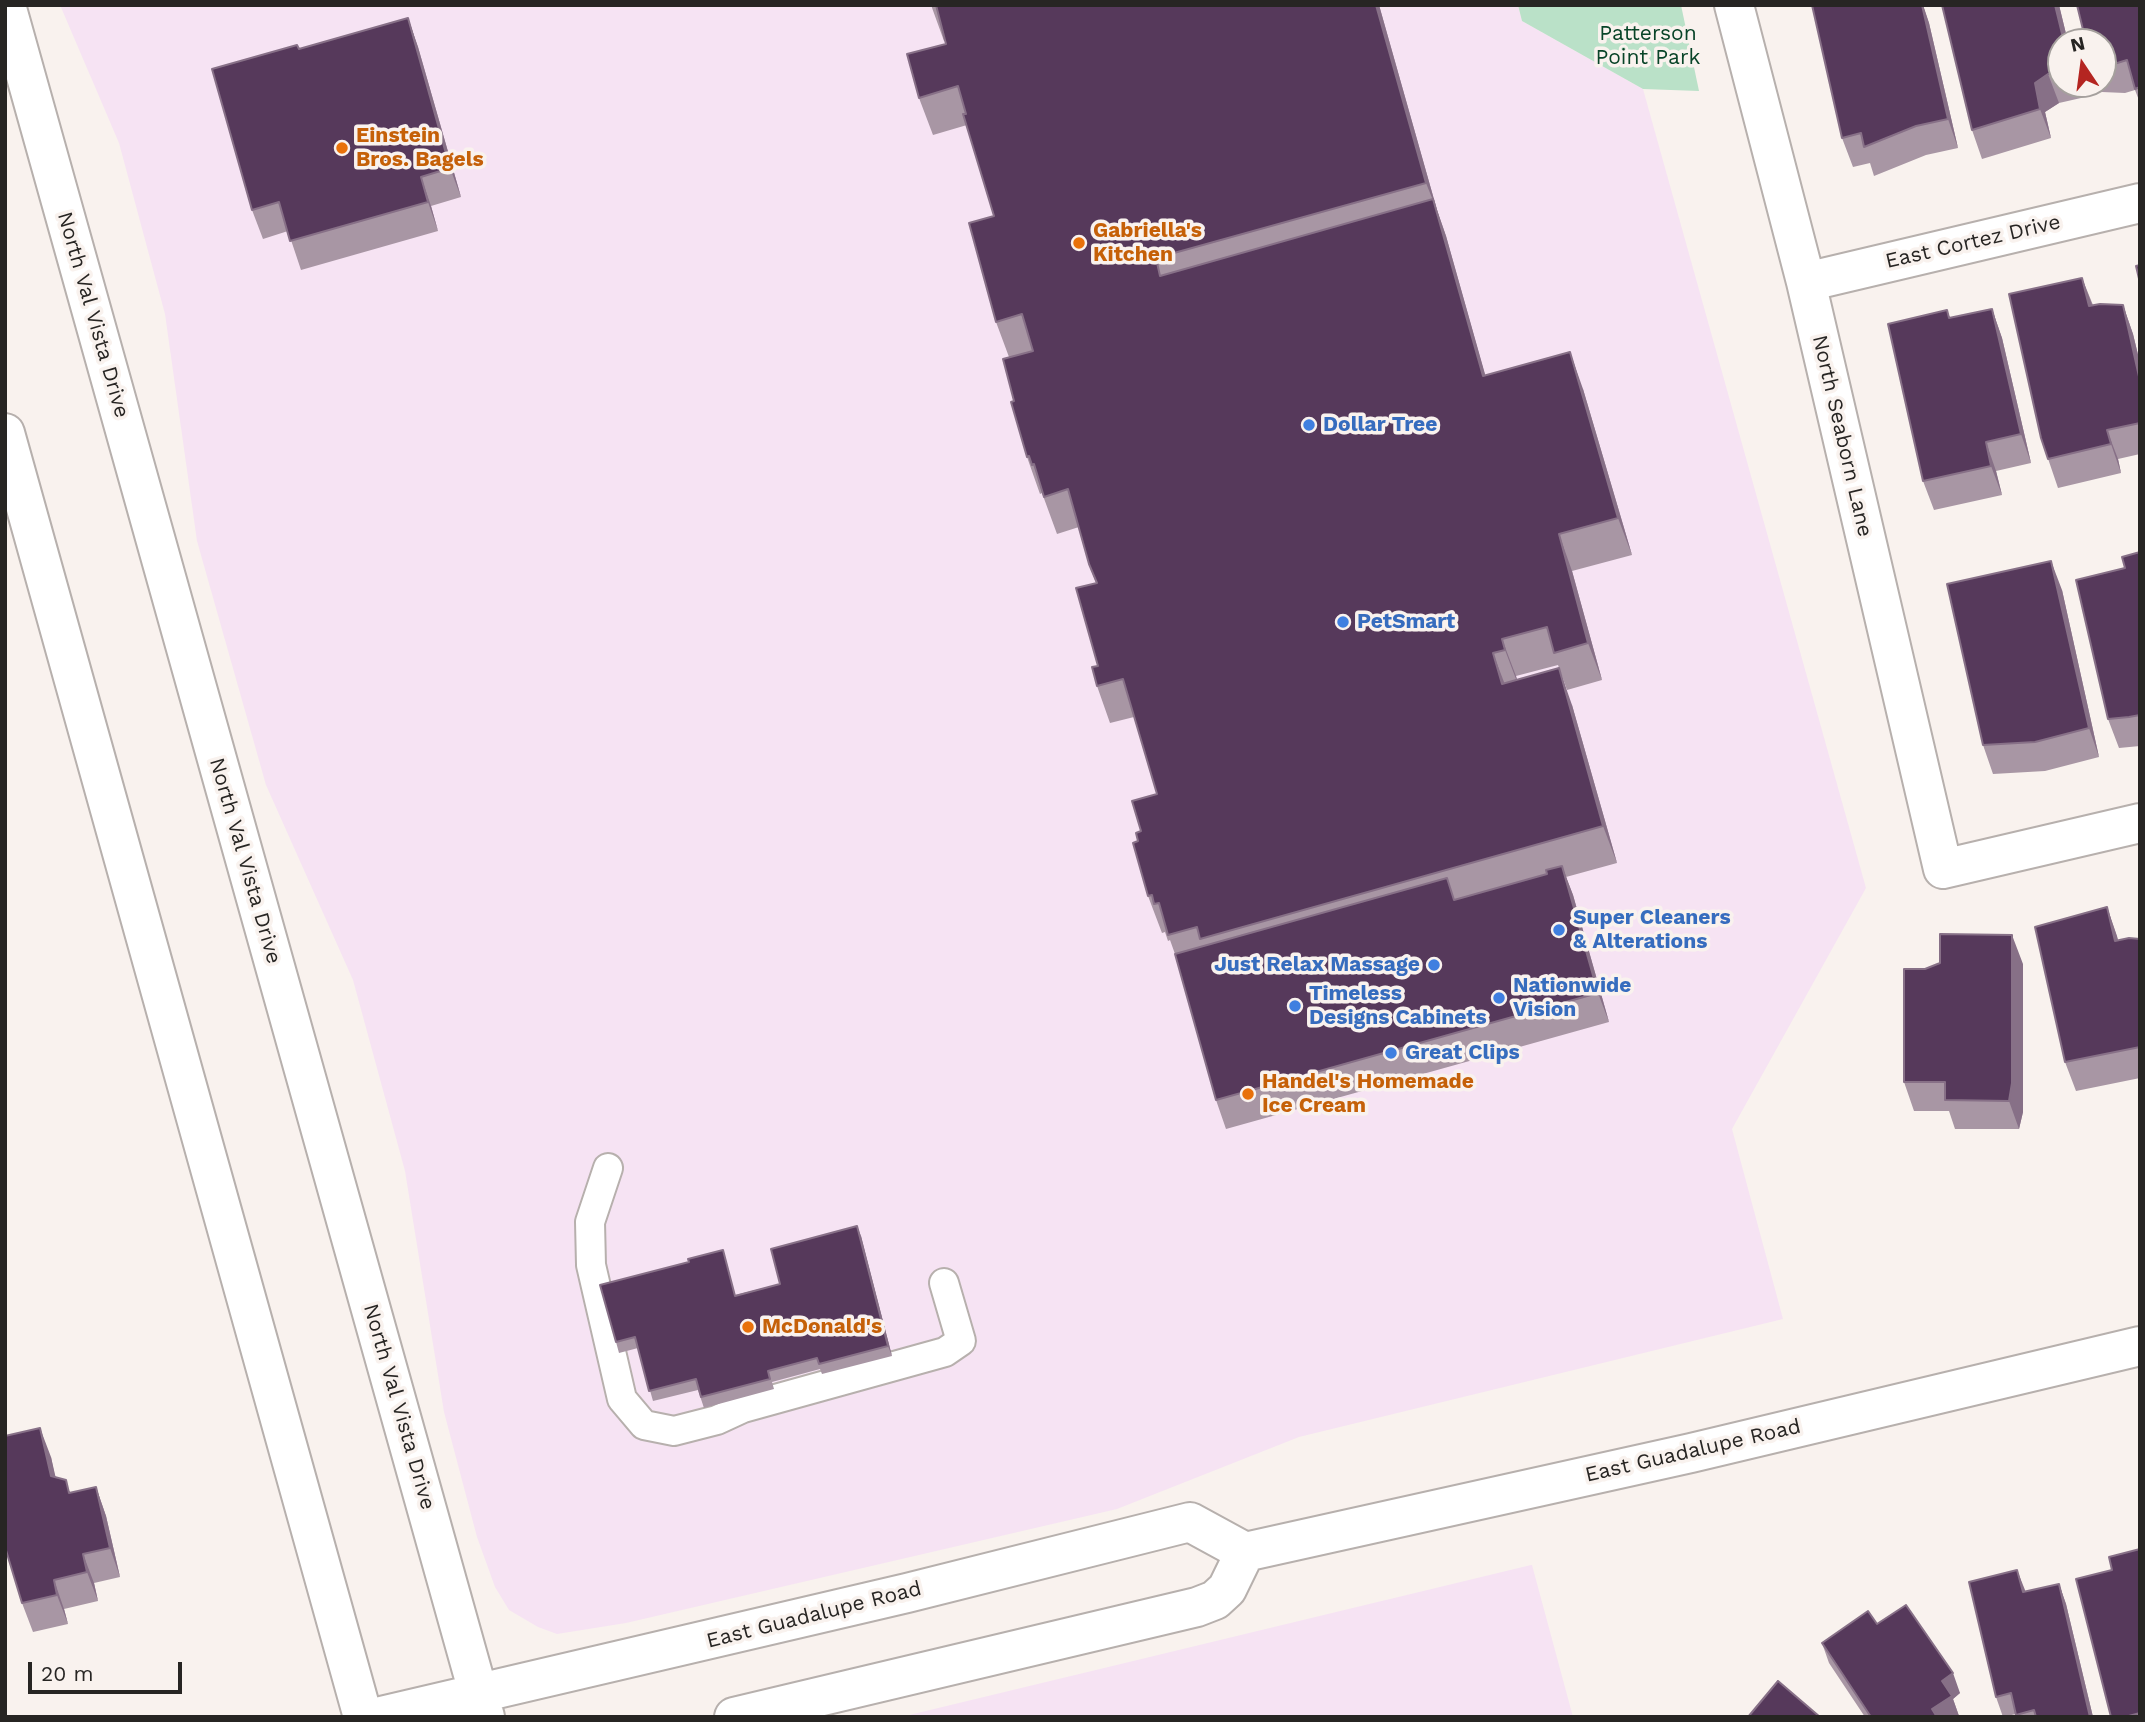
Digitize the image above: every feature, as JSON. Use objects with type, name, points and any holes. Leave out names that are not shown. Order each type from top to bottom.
[{"type":"main road","name":"North Val Vista Drive","points":[[6,5],[16,83],[482,1705]]},
{"type":"main road","name":"North Seaborn Lane","points":[[1734,5],[1806,282],[1943,869],[2140,823]]},
{"type":"main road","name":"East Cortez Drive","points":[[1806,282],[2140,203]]},
{"type":"main road","points":[[5,433],[363,1717]]},
{"type":"main road","name":"East Guadalupe Road","points":[[377,1717],[482,1705],[893,1596],[1190,1522],[1245,1552],[1678,1456],[2140,1346]]},
{"type":"main road","points":[[734,1717],[1197,1607],[1215,1600],[1227,1589],[1245,1552]]},
{"type":"lane","points":[[608,1168],[590,1223],[591,1265],[622,1399],[643,1425],[674,1431],[717,1420],[743,1408],[945,1352],[961,1341],[944,1283]]},
{"type":"shaded area","points":[[60,5],[1518,5],[1522,21],[1643,89],[1866,888],[1732,1129],[1783,1319],[1299,1437],[1117,1509],[626,1623],[557,1634],[538,1627],[509,1610],[495,1587],[477,1537],[444,1412],[405,1171],[353,980],[266,785],[197,541],[165,314],[119,143]]},
{"type":"shaded area","points":[[1531,1565],[1573,1717],[901,1717]]},
{"type":"green space","name":"Patterson Point Park","points":[[1518,5],[1681,5],[1699,91],[1643,89],[1522,21]]},
{"type":"building","points":[[936,5],[1376,5],[1426,183],[1156,258],[1160,276],[1433,199],[1483,376],[1570,352],[1618,518],[1559,534],[1588,643],[1554,653],[1547,627],[1502,639],[1505,650],[1493,653],[1502,684],[1559,668],[1603,826],[1200,939],[1197,927],[1168,935],[1159,903],[1154,904],[1152,895],[1148,896],[1133,843],[1138,841],[1136,833],[1141,831],[1132,801],[1157,794],[1123,679],[1097,686],[1092,667],[1098,666],[1076,588],[1097,583],[1068,489],[1044,497],[1034,464],[1032,465],[1029,456],[1027,457],[1011,402],[1014,401],[1003,359],[1033,351],[1022,314],[996,322],[969,223],[994,216],[963,114],[966,114],[958,86],[919,98],[907,54],[946,44]]},
{"type":"building","points":[[1812,5],[1922,5],[1948,119],[1916,126],[1864,147],[1861,133],[1842,138]]},
{"type":"building","points":[[1942,5],[2055,5],[2061,28],[2047,28],[2047,75],[2035,83],[2040,109],[1972,130]]},
{"type":"building","points":[[2077,5],[2140,5],[2140,87],[2135,89],[2127,60],[2117,63],[2117,28],[2083,28]]},
{"type":"building","name":"Einstein Bros. Bagels","points":[[408,18],[450,168],[421,177],[428,202],[290,241],[279,202],[252,210],[212,69],[297,45],[299,49]]},
{"type":"building","points":[[2140,265],[2140,283],[2136,266]]},
{"type":"building","points":[[2082,278],[2089,306],[2123,305],[2140,381],[2140,423],[2107,430],[2111,444],[2048,459],[2009,294]]},
{"type":"building","points":[[1992,309],[2021,434],[1986,442],[1991,466],[1923,481],[1888,324],[1947,310],[1949,318]]},
{"type":"building","points":[[2140,552],[2140,715],[2108,719],[2076,580],[2125,568],[2122,557]]},
{"type":"building","points":[[2051,561],[2089,728],[2035,742],[1983,745],[1947,584]]},
{"type":"building","points":[[1562,866],[1598,993],[1216,1100],[1175,954],[1447,878],[1454,900],[1547,874],[1546,870]]},
{"type":"building","points":[[2107,907],[2115,941],[2140,939],[2140,1047],[2065,1062],[2035,927]]},
{"type":"building","points":[[1940,934],[2012,935],[2012,1083],[2009,1101],[1945,1100],[1945,1082],[1904,1082],[1904,969],[1925,969],[1940,963]]},
{"type":"building","name":"McDonald's","points":[[857,1226],[888,1346],[819,1364],[817,1358],[768,1371],[770,1379],[701,1397],[696,1379],[649,1391],[635,1337],[616,1342],[600,1285],[689,1262],[688,1259],[723,1250],[735,1296],[780,1284],[771,1249]]},
{"type":"building","points":[[40,1428],[51,1476],[66,1480],[69,1493],[96,1487],[110,1548],[83,1554],[87,1572],[54,1580],[57,1595],[22,1603],[5,1547],[5,1436]]},
{"type":"building","points":[[2140,1549],[2140,1713],[2111,1717],[2076,1579],[2112,1570],[2109,1557]]},
{"type":"building","points":[[2017,1570],[2023,1592],[2059,1584],[2090,1717],[2036,1717],[2034,1710],[2016,1715],[2011,1693],[1996,1697],[1969,1582]]},
{"type":"building","points":[[1906,1605],[1953,1673],[1942,1681],[1952,1696],[1932,1709],[1937,1717],[1871,1717],[1822,1643],[1868,1611],[1877,1624]]},
{"type":"building","points":[[1778,1681],[1820,1717],[1748,1717]]},
{"type":"place","name":"Einstein Bros. Bagels","points":[[342,148]]},
{"type":"place","name":"Gabriella's Kitchen","points":[[1079,243]]},
{"type":"place","name":"Dollar Tree","points":[[1309,425]]},
{"type":"place","name":"PetSmart","points":[[1343,622]]},
{"type":"place","name":"Super Cleaners & Alterations","points":[[1559,930]]},
{"type":"place","name":"Just Relax Massage","points":[[1434,965]]},
{"type":"place","name":"Nationwide Vision","points":[[1499,998]]},
{"type":"place","name":"Timeless Designs Cabinets","points":[[1295,1006]]},
{"type":"place","name":"Great Clips","points":[[1391,1053]]},
{"type":"place","name":"Handel's Homemade Ice Cream","points":[[1248,1094]]},
{"type":"place","name":"McDonald's","points":[[748,1327]]}]
